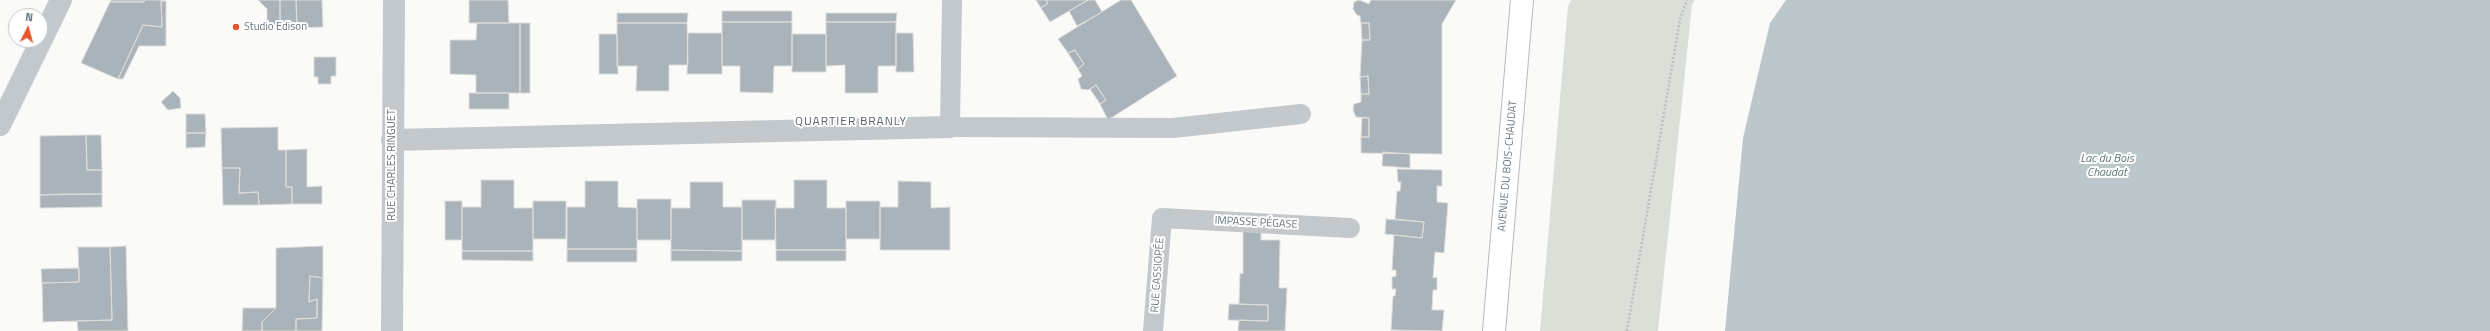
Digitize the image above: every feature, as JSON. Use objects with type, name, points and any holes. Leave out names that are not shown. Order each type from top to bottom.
[{"type":"street","points":[[0,125],[61,0]]},
{"type":"street","name":"RUE CHARLES RINGUET","points":[[392,331],[394,0]]},
{"type":"street","name":"AVENUE DU BOIS-CHAUDAT","points":[[1494,331],[1522,0]]},
{"type":"street","points":[[392,140],[950,127]]},
{"type":"lane","points":[[952,0],[950,127],[1173,128],[1301,114]]},
{"type":"lane","name":"IMPASSE PÉGASE","points":[[1162,218],[1350,228]]},
{"type":"lane","name":"RUE CASSIOPÉE","points":[[1153,331],[1162,218]]},
{"type":"path","points":[[1627,331],[1679,27],[1687,0]]},
{"type":"shaded area","points":[[1571,0],[1695,0],[1692,5],[1658,331],[1540,331],[1568,6]]},
{"type":"water","name":"Lac du Bois Chaudat","points":[[1786,0],[2490,0],[2490,331],[1725,331],[1743,138],[1770,23]]},
{"type":"building","points":[[111,0],[144,0],[144,2],[110,2]]},
{"type":"building","points":[[144,0],[161,0],[162,27],[143,25],[118,79],[81,63],[110,2],[144,2]]},
{"type":"building","points":[[258,0],[280,0],[280,29],[267,28],[267,9]]},
{"type":"building","points":[[280,0],[296,0],[297,28],[280,29]]},
{"type":"building","points":[[296,0],[322,0],[323,27],[297,28]]},
{"type":"building","points":[[469,0],[508,0],[509,23],[469,23]]},
{"type":"building","points":[[1036,0],[1046,0],[1048,3],[1041,8]]},
{"type":"building","points":[[1046,0],[1088,0],[1050,22],[1041,8],[1048,3]]},
{"type":"building","points":[[1088,0],[1095,0],[1102,12],[1077,26],[1069,11]]},
{"type":"building","points":[[1121,0],[1131,0],[1177,76],[1108,120],[1100,104],[1106,100],[1096,85],[1088,90],[1081,89],[1078,79],[1082,76],[1078,69],[1084,64],[1075,50],[1068,53],[1058,39]]},
{"type":"building","points":[[1359,0],[1369,4],[1371,0],[1456,0],[1442,24],[1442,154],[1361,153],[1361,137],[1369,137],[1369,118],[1356,117],[1353,110],[1354,104],[1361,102],[1361,94],[1369,94],[1368,76],[1360,77],[1362,40],[1370,40],[1369,23],[1361,23],[1360,16],[1357,15],[1353,9],[1354,2]]},
{"type":"building","points":[[161,1],[166,1],[166,46],[139,46],[123,79],[118,79],[143,25],[162,27]]},
{"type":"building","points":[[722,11],[792,11],[792,22],[722,22]]},
{"type":"building","points":[[617,13],[688,13],[687,23],[617,23]]},
{"type":"building","points":[[826,13],[897,13],[896,22],[826,22]]},
{"type":"building","points":[[722,22],[792,22],[792,66],[774,66],[773,93],[740,92],[740,66],[722,66]]},
{"type":"building","points":[[826,22],[896,22],[896,66],[878,66],[878,93],[845,93],[845,65],[826,66]]},
{"type":"building","points":[[477,23],[520,23],[520,93],[476,93],[476,75],[450,74],[450,40],[476,40]]},
{"type":"building","points":[[520,23],[530,23],[530,93],[520,93]]},
{"type":"building","points":[[617,23],[687,23],[688,65],[669,65],[669,91],[636,91],[637,66],[617,66]]},
{"type":"building","points":[[1361,23],[1369,23],[1370,40],[1362,40]]},
{"type":"building","points":[[688,33],[722,33],[722,74],[687,74]]},
{"type":"building","points":[[896,33],[913,33],[914,72],[896,72]]},
{"type":"building","points":[[599,34],[617,34],[618,74],[599,74]]},
{"type":"building","points":[[792,34],[826,34],[826,72],[792,72]]},
{"type":"building","points":[[1075,50],[1084,64],[1078,69],[1068,53]]},
{"type":"building","points":[[314,57],[336,57],[336,76],[331,76],[331,84],[318,84],[318,77],[314,77]]},
{"type":"building","points":[[1368,76],[1369,94],[1361,94],[1360,77]]},
{"type":"building","points":[[1096,85],[1106,100],[1100,104],[1090,89]]},
{"type":"building","points":[[173,91],[180,98],[181,108],[168,110],[161,102]]},
{"type":"building","points":[[469,93],[509,93],[509,109],[469,109]]},
{"type":"building","points":[[186,114],[205,114],[206,133],[186,133]]},
{"type":"building","points":[[1362,118],[1369,118],[1369,137],[1361,137]]},
{"type":"building","points":[[278,127],[278,150],[286,150],[286,187],[292,187],[292,204],[259,205],[258,192],[239,193],[240,168],[222,168],[221,128]]},
{"type":"building","points":[[186,133],[206,133],[205,147],[186,148]]},
{"type":"building","points":[[86,135],[101,135],[102,170],[87,170]]},
{"type":"building","points":[[86,135],[87,170],[102,170],[102,194],[40,195],[40,136]]},
{"type":"building","points":[[307,149],[307,187],[322,186],[322,204],[292,204],[292,187],[286,187],[286,150]]},
{"type":"building","points":[[1383,152],[1410,154],[1410,168],[1382,166]]},
{"type":"building","points":[[222,168],[240,168],[239,193],[258,192],[259,205],[223,205]]},
{"type":"building","points":[[1397,169],[1442,170],[1442,186],[1437,186],[1437,202],[1448,203],[1444,253],[1435,252],[1433,278],[1437,277],[1437,290],[1433,290],[1432,310],[1444,310],[1442,331],[1391,330],[1393,296],[1395,296],[1396,289],[1392,289],[1392,277],[1396,276],[1396,270],[1392,270],[1394,235],[1422,238],[1424,222],[1395,219],[1397,191],[1400,191],[1401,182],[1398,182]]},
{"type":"building","points":[[481,180],[514,180],[514,208],[533,208],[533,251],[462,251],[462,207],[481,207]]},
{"type":"building","points":[[794,180],[827,180],[827,208],[846,208],[846,250],[776,250],[775,208],[794,208]]},
{"type":"building","points":[[585,181],[618,181],[618,207],[637,208],[637,249],[567,249],[567,207],[585,207]]},
{"type":"building","points":[[898,181],[931,182],[931,208],[950,207],[950,250],[880,250],[880,207],[898,207]]},
{"type":"building","points":[[690,182],[723,182],[723,207],[742,207],[742,251],[671,250],[671,208],[690,208]]},
{"type":"building","points":[[102,194],[102,207],[40,208],[40,195]]},
{"type":"building","points":[[637,199],[671,199],[671,240],[637,240]]},
{"type":"building","points":[[742,200],[776,200],[775,240],[742,240]]},
{"type":"building","points":[[445,201],[462,201],[462,240],[445,240]]},
{"type":"building","points":[[533,201],[566,201],[566,239],[533,239]]},
{"type":"building","points":[[846,201],[880,201],[880,239],[846,239]]},
{"type":"building","points":[[1386,219],[1424,222],[1422,238],[1385,234]]},
{"type":"building","points":[[1243,227],[1261,228],[1261,240],[1280,240],[1279,288],[1287,288],[1285,331],[1238,331],[1239,320],[1268,321],[1268,305],[1239,304],[1240,273],[1243,274]]},
{"type":"building","points":[[126,246],[128,331],[78,331],[77,321],[112,320],[110,247]]},
{"type":"building","points":[[323,246],[323,278],[310,276],[309,302],[317,299],[317,318],[296,319],[296,331],[262,331],[262,322],[276,308],[276,248]]},
{"type":"building","points":[[78,247],[110,247],[112,320],[43,322],[42,283],[79,282]]},
{"type":"building","points":[[567,249],[637,249],[637,262],[567,262]]},
{"type":"building","points":[[671,250],[742,251],[742,261],[671,261]]},
{"type":"building","points":[[776,250],[846,250],[846,261],[776,261]]},
{"type":"building","points":[[462,251],[533,251],[533,261],[462,260]]},
{"type":"building","points":[[79,268],[79,282],[42,283],[41,269]]},
{"type":"building","points":[[310,276],[323,278],[322,331],[296,331],[296,319],[317,318],[317,299],[309,302]]},
{"type":"building","points":[[1229,304],[1268,305],[1268,321],[1228,320]]},
{"type":"building","points":[[243,308],[276,308],[262,322],[262,331],[242,331]]},
{"type":"place","name":"Studio Edison","points":[[236,27]]},
{"type":"district","name":"QUARTIER BRANLY","points":[[851,122]]}]
